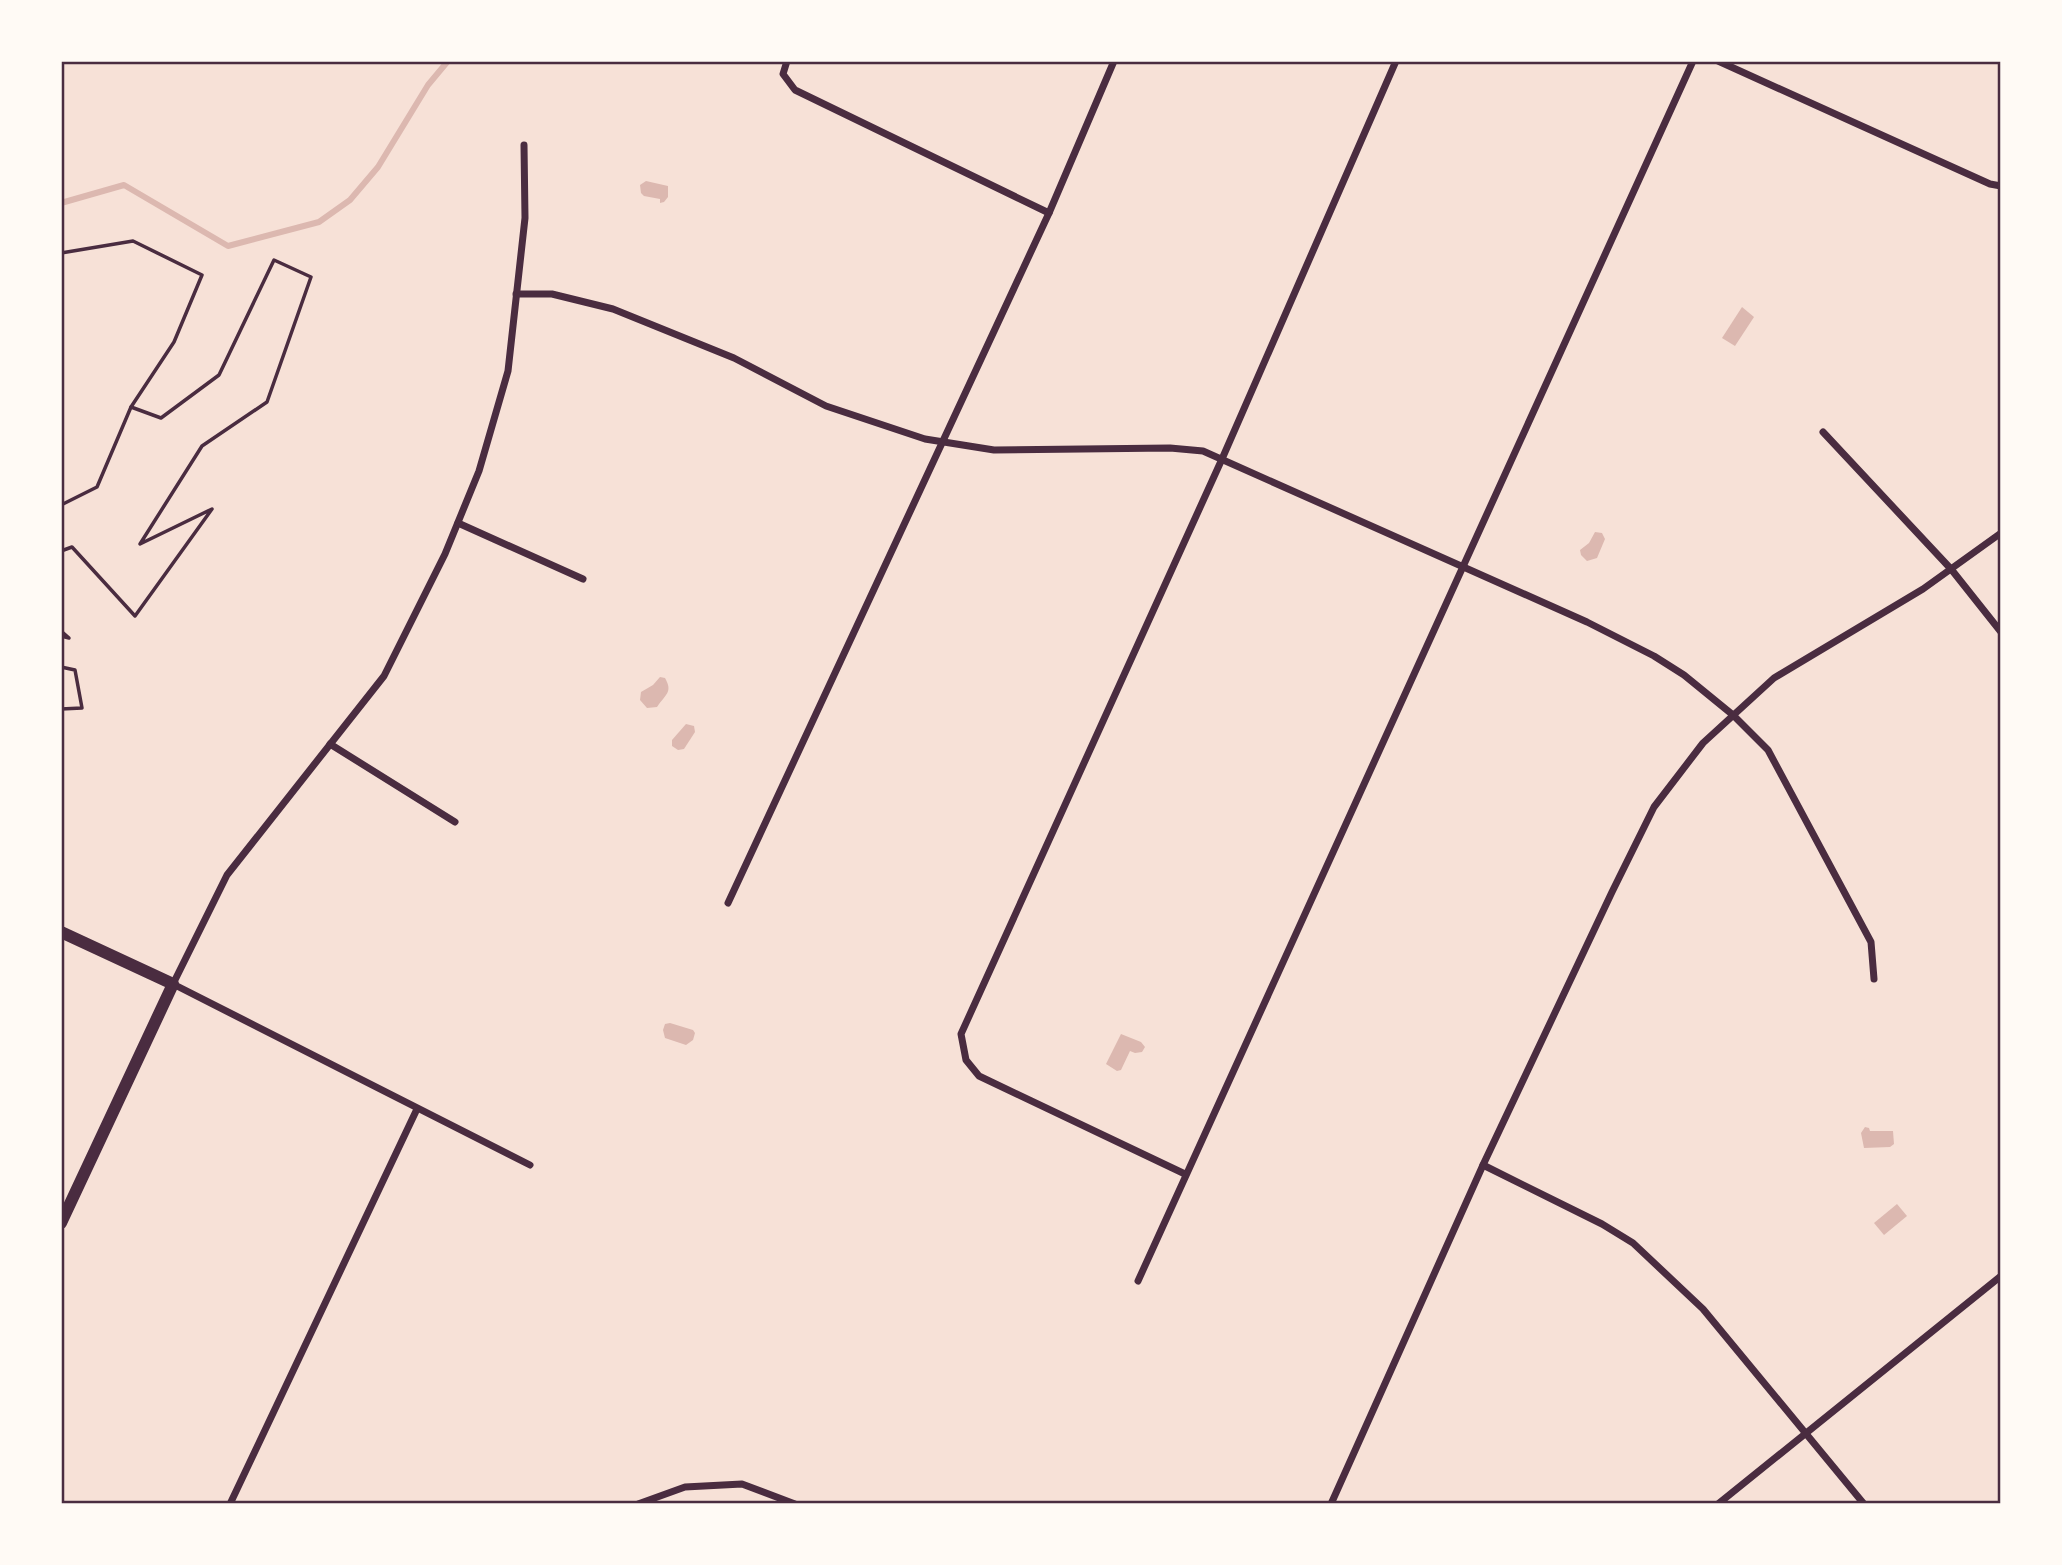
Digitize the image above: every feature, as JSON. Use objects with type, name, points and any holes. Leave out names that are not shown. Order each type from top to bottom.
[{"type":"street","points":[[787,61],[783,74],[795,90],[1049,213]]},
{"type":"street","points":[[728,903],[1049,213],[1114,61]]},
{"type":"street","points":[[1185,1174],[979,1076],[966,1060],[961,1034],[1222,459],[1396,61]]},
{"type":"street","points":[[1138,1281],[1693,61]]},
{"type":"street","points":[[1717,61],[2001,187]]},
{"type":"street","points":[[61,1223],[227,875],[384,676],[445,554],[479,471],[508,372],[525,218],[524,145]]},
{"type":"street","points":[[516,294],[552,294],[613,309],[734,358],[826,406],[925,439],[994,450],[1170,448],[1203,451],[1587,622],[1654,656],[1684,675],[1733,715],[1768,750],[1871,942],[1874,979]]},
{"type":"street","points":[[1823,432],[1951,569],[2001,632]]},
{"type":"street","points":[[458,523],[583,579]]},
{"type":"street","points":[[1331,1504],[1483,1165],[1654,807],[1703,743],[1774,678],[1923,589],[2001,533]]},
{"type":"street","points":[[330,744],[455,822]]},
{"type":"street","points":[[61,932],[173,984],[530,1165]]},
{"type":"street","points":[[230,1504],[417,1109]]},
{"type":"street","points":[[1483,1165],[1602,1224],[1633,1243],[1703,1309],[1864,1504]]},
{"type":"street","points":[[1718,1504],[2001,1276]]},
{"type":"street","points":[[638,1504],[685,1487],[743,1484],[795,1504]]},
{"type":"path","points":[[61,253],[133,241],[202,275],[174,342],[131,407],[97,487],[61,505]]},
{"type":"path","points":[[61,551],[72,547],[135,616],[212,509],[140,544],[202,446],[267,402],[312,277],[274,260],[219,375],[161,418],[131,407]]},
{"type":"path","points":[[61,667],[75,670],[82,708],[61,709]]},
{"type":"shaded area","points":[[646,181],[668,186],[668,197],[664,202],[660,203],[660,199],[641,193],[640,185]]},
{"type":"shaded area","points":[[1742,307],[1754,317],[1735,346],[1722,338]]},
{"type":"shaded area","points":[[1595,532],[1602,533],[1605,539],[1597,558],[1587,561],[1580,550],[1589,543]]},
{"type":"shaded area","points":[[660,677],[665,678],[667,693],[657,707],[647,708],[640,700],[641,692]]},
{"type":"shaded area","points":[[686,724],[694,726],[695,732],[684,749],[678,750],[672,746],[672,740]]},
{"type":"shaded area","points":[[665,1024],[693,1030],[693,1040],[686,1045],[665,1038]]},
{"type":"shaded area","points":[[1121,1034],[1141,1042],[1145,1047],[1142,1052],[1130,1051],[1121,1070],[1117,1071],[1106,1064]]},
{"type":"shaded area","points":[[1865,1127],[1870,1131],[1893,1131],[1894,1144],[1890,1147],[1864,1148],[1861,1133]]},
{"type":"shaded area","points":[[1897,1204],[1907,1216],[1884,1235],[1874,1223]]},
{"type":"waterway","points":[[61,203],[124,185],[228,246],[319,222],[350,200],[378,167],[428,85],[448,61]]}]
